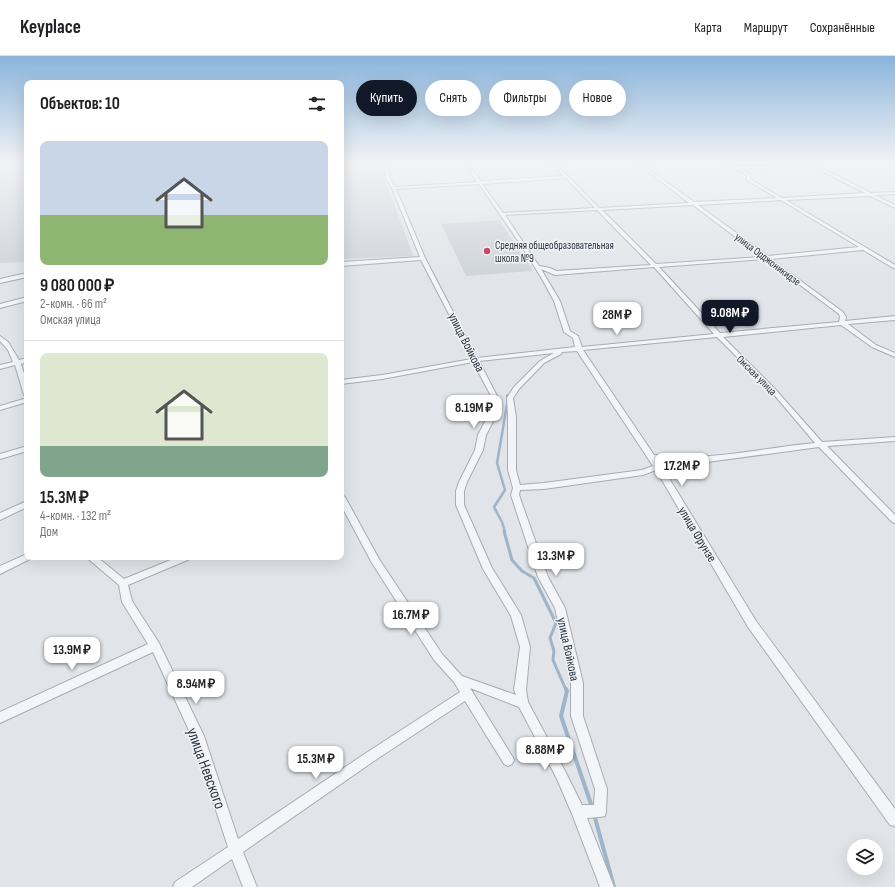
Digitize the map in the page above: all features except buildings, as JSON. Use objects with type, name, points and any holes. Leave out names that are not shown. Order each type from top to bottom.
[{"type":"street","name":"улица Войкова","points":[[399,201],[423,258],[494,396],[496,408],[482,435],[479,450],[463,482],[460,491],[460,505],[488,569],[516,615],[525,647],[520,690],[523,703]]},
{"type":"street","name":"улица Фрунзе","points":[[493,201],[538,267],[556,299],[563,323],[568,332],[576,337],[579,349],[652,457],[752,624],[895,820]]},
{"type":"street","name":"Омская улица","points":[[591,201],[718,335],[773,390],[820,444],[895,520]]},
{"type":"street","name":"улица Орджоникидзе","points":[[690,201],[841,313],[843,317],[842,323],[874,346],[895,355]]},
{"type":"street","points":[[502,214],[765,201]]},
{"type":"street","points":[[783,201],[895,267]]},
{"type":"street","points":[[883,201],[895,207]]},
{"type":"street","points":[[538,267],[548,269],[555,273],[765,258],[864,248]]},
{"type":"street","points":[[344,264],[423,258]]},
{"type":"street","points":[[0,281],[24,276]]},
{"type":"street","points":[[0,306],[24,300]]},
{"type":"street","points":[[344,382],[387,376],[476,359],[562,352],[579,349],[895,318]]},
{"type":"street","points":[[0,338],[7,343],[17,363],[24,385]]},
{"type":"street","name":"улица Войкова","points":[[562,352],[542,362],[516,388],[510,398],[512,417],[512,470],[517,488],[514,495],[543,577],[560,608],[577,683],[577,716],[601,789],[600,812],[581,812]]},
{"type":"street","points":[[0,367],[24,361]]},
{"type":"street","points":[[0,408],[24,401]]},
{"type":"street","points":[[652,457],[675,461],[698,461],[820,444],[895,439]]},
{"type":"street","points":[[0,457],[24,449]]},
{"type":"street","points":[[517,488],[544,486],[643,472],[658,467]]},
{"type":"street","points":[[0,517],[24,505]]},
{"type":"street","points":[[344,505],[375,561],[438,657],[458,679],[508,760]]},
{"type":"street","points":[[0,570],[24,558]]},
{"type":"street","points":[[95,560],[123,583],[180,560]]},
{"type":"street","name":"улица Невского","points":[[123,583],[127,602],[155,646],[198,736],[235,849],[250,887]]},
{"type":"street","points":[[0,718],[155,646]]},
{"type":"street","points":[[458,679],[523,703],[581,812],[607,887]]},
{"type":"street","points":[[180,887],[466,694]]},
{"type":"shaded area","points":[[0,201],[24,201],[24,262],[0,263]]},
{"type":"shaded area","points":[[344,201],[393,201],[413,256],[344,259]]},
{"type":"shaded area","name":"Средняя общеобразовательная школа №9","points":[[499,220],[533,271],[466,276],[441,224]]},
{"type":"waterway","points":[[507,395],[507,405]]},
{"type":"waterway","points":[[505,532],[502,522],[494,507],[505,490],[497,463],[507,405]]},
{"type":"waterway","points":[[504,531],[512,560],[522,571],[534,578],[556,623],[550,638],[554,651],[553,660],[566,690]]},
{"type":"waterway","points":[[566,689],[567,691],[561,716],[592,807]]},
{"type":"waterway","points":[[594,814],[614,887]]},
{"type":"place","name":"Средняя общеобразовательная школа №9","points":[[487,251]]}]
